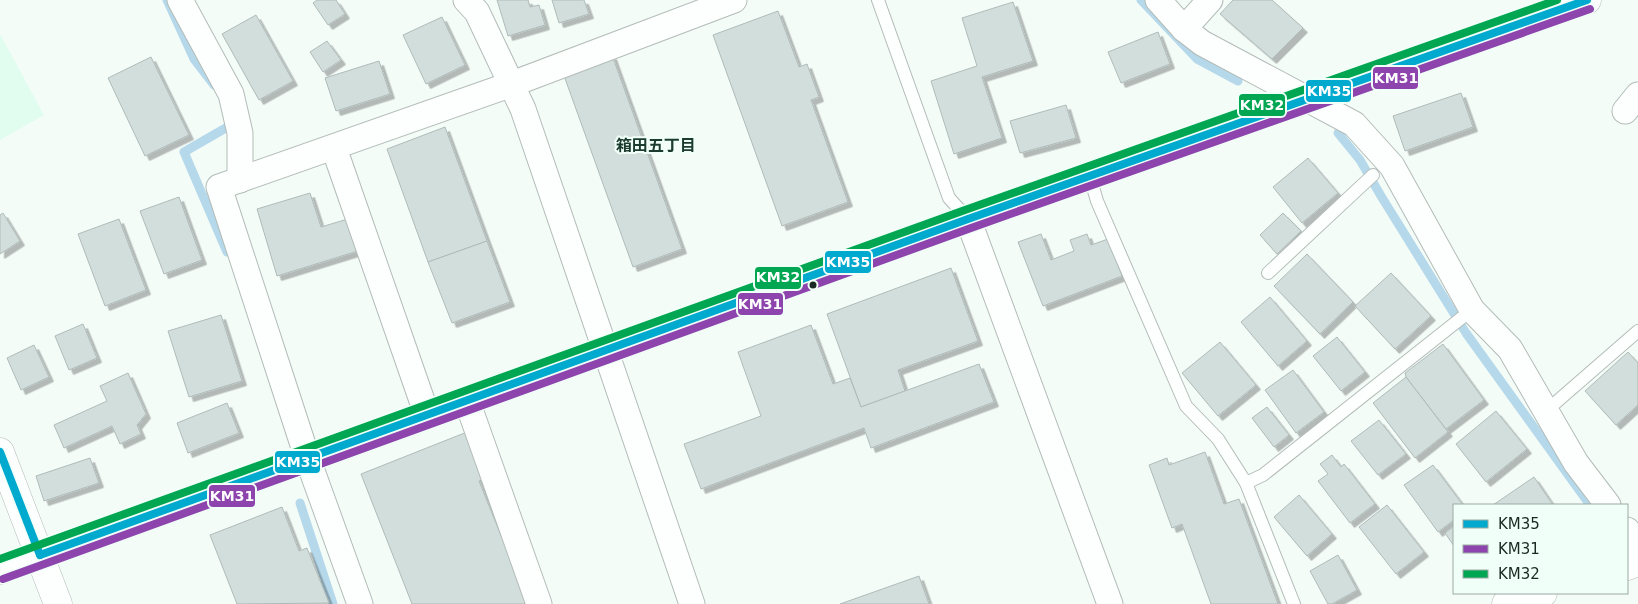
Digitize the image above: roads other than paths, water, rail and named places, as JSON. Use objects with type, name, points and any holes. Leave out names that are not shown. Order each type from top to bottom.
[{"type":"street","points":[[180,0],[231,94],[240,133],[240,180]]},
{"type":"street","points":[[466,0],[477,12],[522,108],[692,604]]},
{"type":"street","points":[[360,604],[307,457],[219,187],[512,84],[734,0]]},
{"type":"street","points":[[1158,0],[1184,29],[1202,43],[1354,124],[1470,311],[1510,349],[1576,463],[1607,504]]},
{"type":"street","points":[[1184,29],[1210,0]]},
{"type":"street","points":[[0,570],[307,457],[467,401],[968,219],[1587,0]]},
{"type":"street","points":[[334,148],[427,415]]},
{"type":"street","points":[[968,219],[1110,604]]},
{"type":"street","points":[[467,401],[540,604]]},
{"type":"street","points":[[0,452],[58,604]]},
{"type":"street","points":[[1628,531],[1638,545]]},
{"type":"street","points":[[1506,604],[1540,594]]},
{"type":"lane","points":[[878,0],[949,198],[968,219]]},
{"type":"lane","points":[[1268,273],[1354,192],[1382,171]]},
{"type":"lane","points":[[1090,177],[1097,201],[1186,406],[1218,439],[1246,483],[1294,604]]},
{"type":"lane","points":[[1246,483],[1263,475],[1470,311]]},
{"type":"lane","points":[[1546,411],[1638,331]]},
{"type":"waterway","points":[[167,0],[194,59],[214,85]]},
{"type":"waterway","points":[[1141,0],[1197,59],[1238,81]]},
{"type":"waterway","points":[[227,252],[184,152],[231,125],[229,120]]},
{"type":"waterway","points":[[1338,133],[1360,160],[1466,333],[1589,504]]},
{"type":"waterway","points":[[300,503],[333,604]]},
{"type":"district","name":"箱田五丁目","points":[[656,145]]}]
